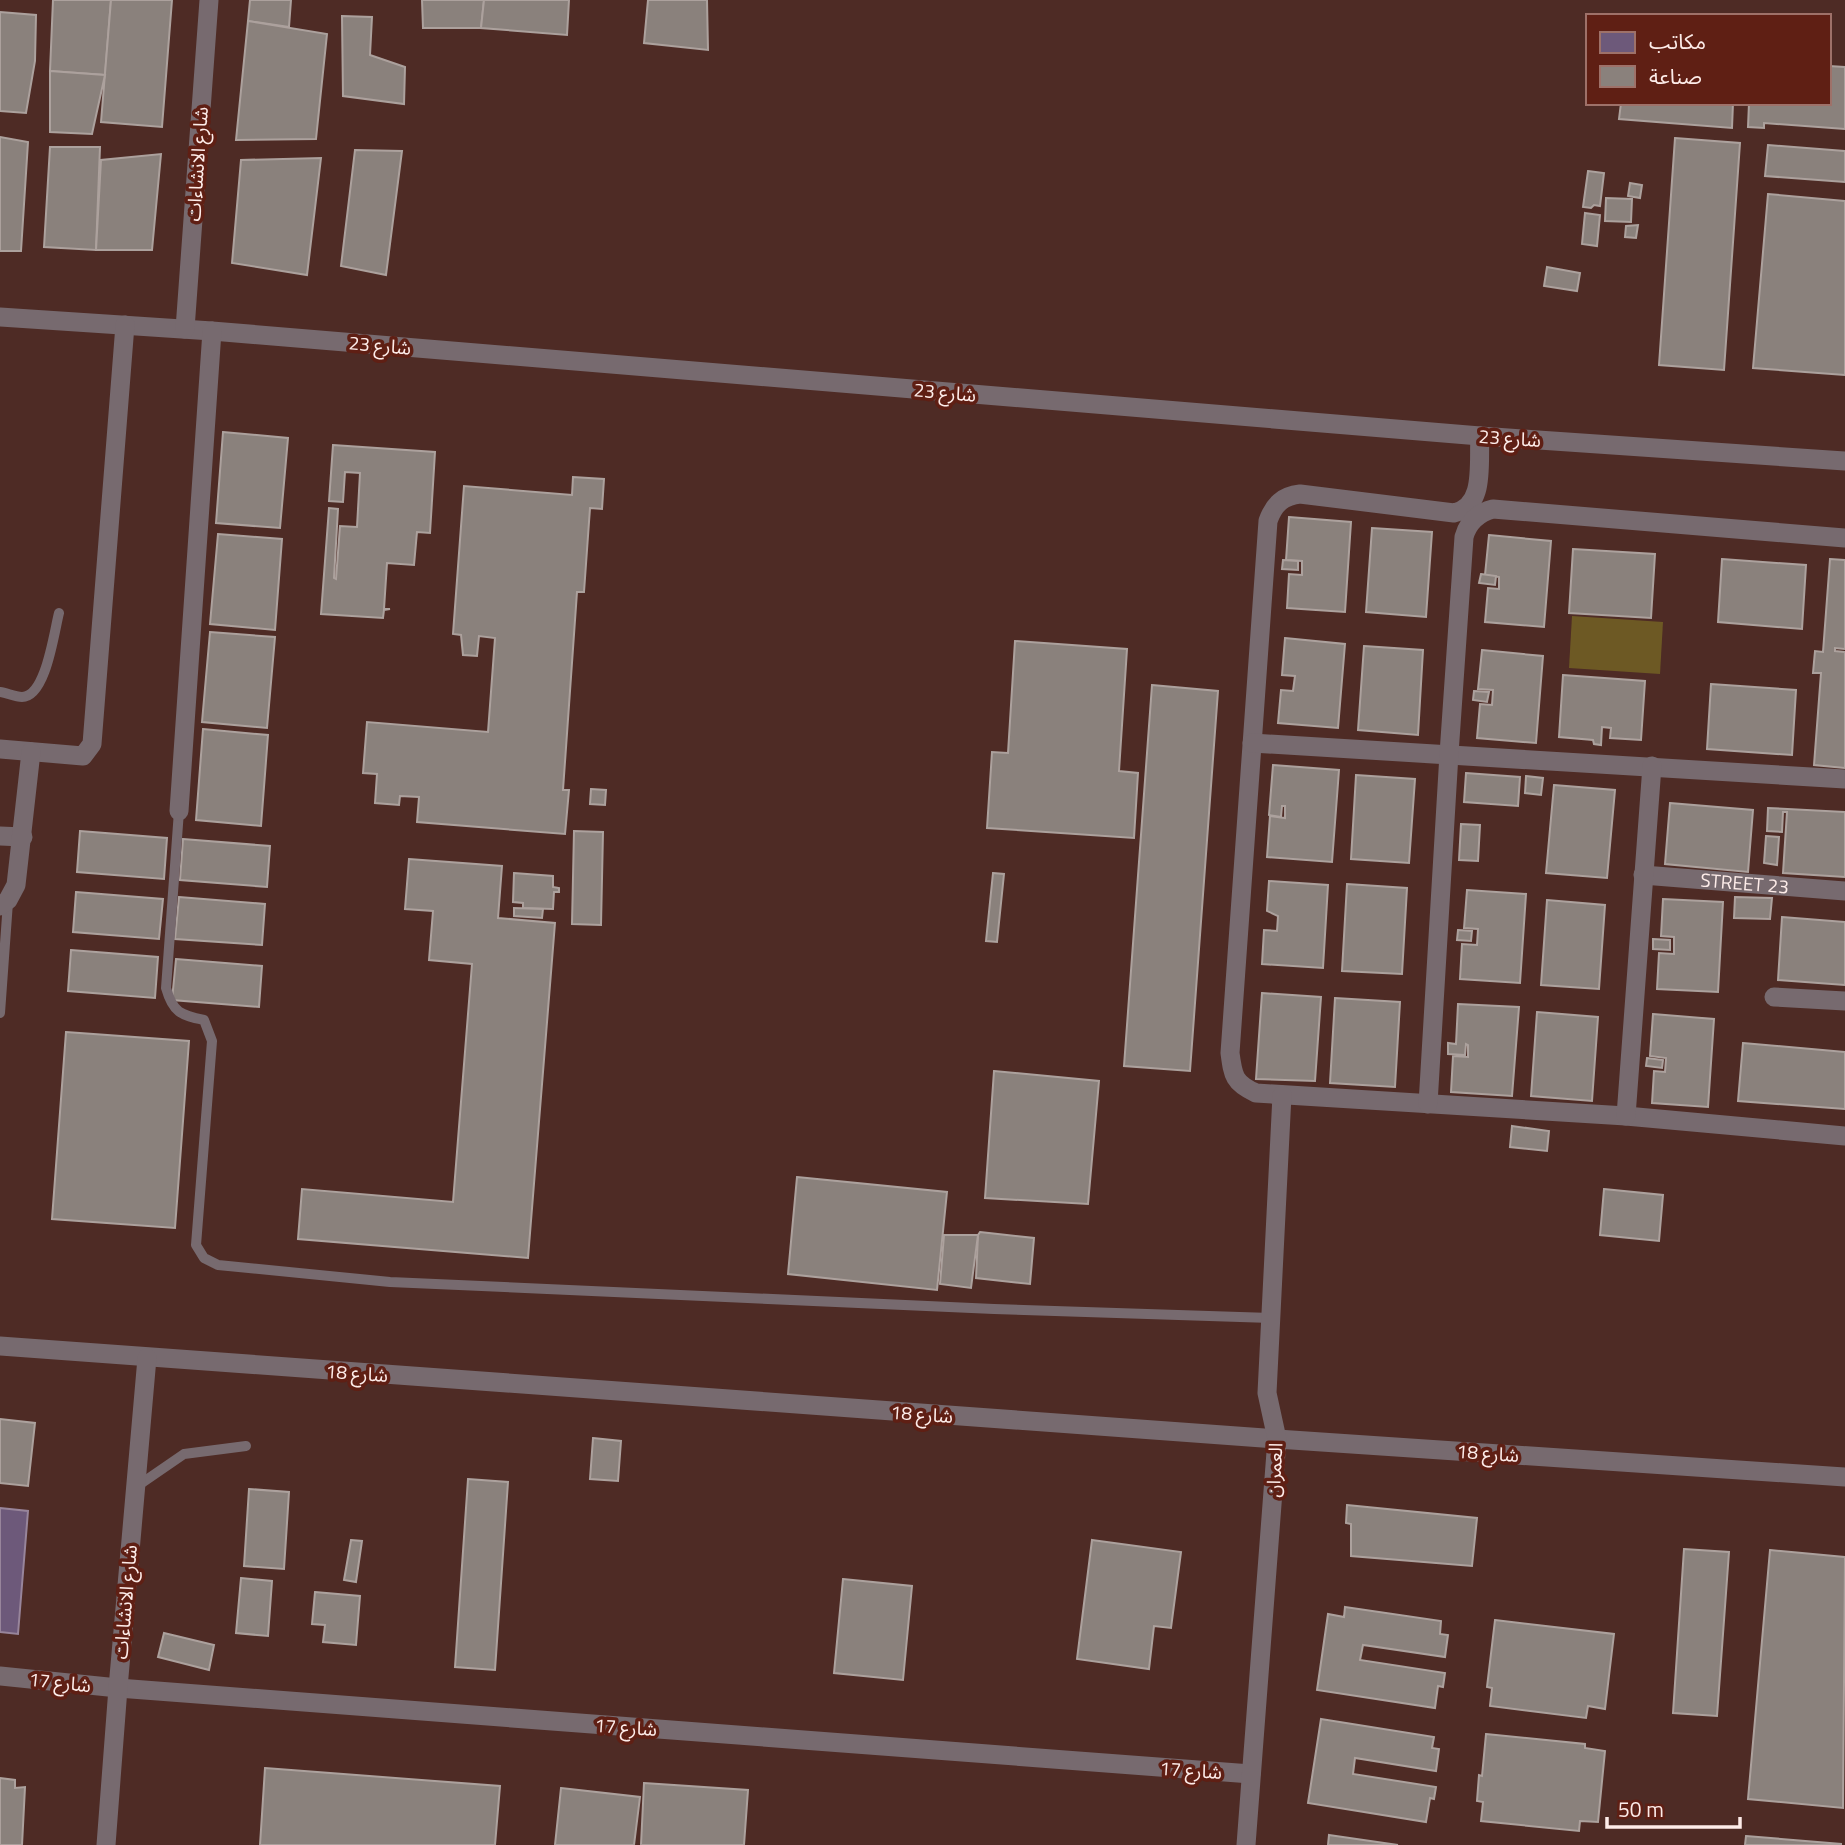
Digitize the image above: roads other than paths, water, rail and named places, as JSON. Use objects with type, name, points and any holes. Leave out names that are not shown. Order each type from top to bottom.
[{"type":"street","name":"شارع الانشاءات","points":[[186,329],[209,0]]},
{"type":"street","name":"شارع 23","points":[[0,315],[1480,436],[1845,461]]},
{"type":"street","points":[[0,749],[83,756],[92,744],[125,325]]},
{"type":"street","points":[[178,811],[212,331]]},
{"type":"street","points":[[1480,436],[1477,494],[1471,505],[1460,512],[1300,494],[1291,495],[1276,505],[1268,521],[1230,1053],[1233,1076],[1244,1087],[1256,1093],[1626,1116],[1845,1136]]},
{"type":"street","points":[[1429,1104],[1449,754],[1464,537],[1469,524],[1480,514],[1493,509],[1845,538]]},
{"type":"street","points":[[1252,743],[1845,779]]},
{"type":"street","points":[[4,903],[16,885],[31,752]]},
{"type":"street","points":[[1626,1116],[1652,766]]},
{"type":"street","points":[[0,836],[23,837]]},
{"type":"street","name":"STREET 23","points":[[1643,875],[1845,891]]},
{"type":"street","points":[[1774,997],[1845,1001]]},
{"type":"street","name":"العمران","points":[[1246,1845],[1277,1439],[1267,1392],[1282,1095]]},
{"type":"street","name":"شارع 18","points":[[0,1346],[1277,1439],[1845,1477]]},
{"type":"street","name":"شارع الانشاءات","points":[[106,1845],[147,1358]]},
{"type":"street","name":"شارع 17","points":[[0,1676],[118,1688],[1251,1774]]},
{"type":"lane","points":[[0,692],[23,697],[33,694],[41,683],[58,613]]},
{"type":"lane","points":[[178,811],[166,988],[170,1002],[182,1015],[204,1020],[212,1041],[196,1245],[204,1258],[218,1265],[417,1283],[980,1309],[1272,1318]]},
{"type":"lane","points":[[0,1013],[4,903]]},
{"type":"lane","points":[[136,1488],[184,1454],[246,1446]]}]
